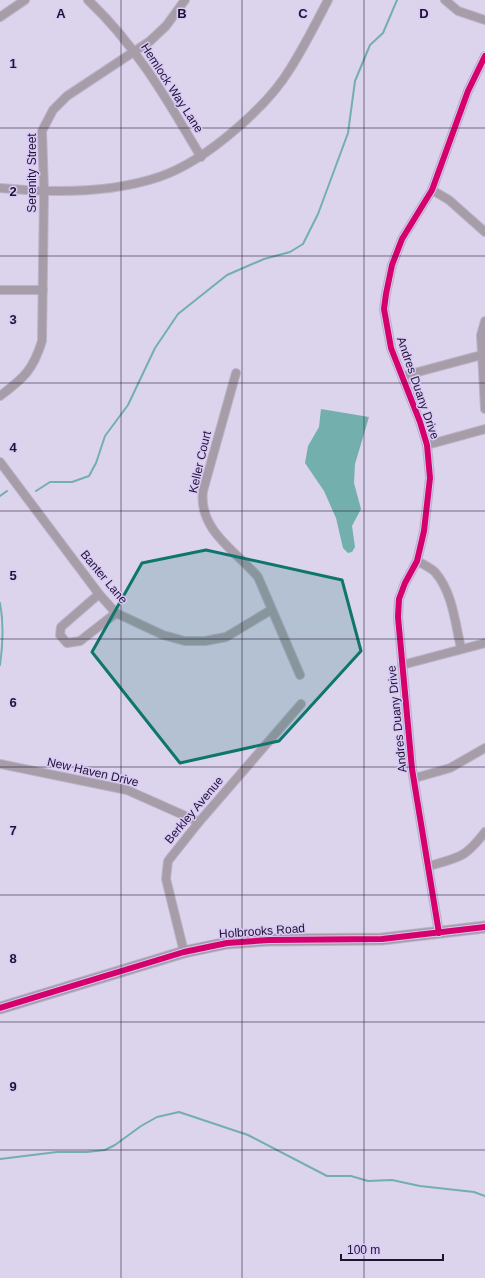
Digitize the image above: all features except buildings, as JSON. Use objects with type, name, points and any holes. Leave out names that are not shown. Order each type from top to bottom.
[{"type":"street","points":[[0,16],[25,0]]},
{"type":"street","name":"Hemlock Way Lane","points":[[88,0],[135,51],[160,87],[201,157]]},
{"type":"street","name":"Serenity Street","points":[[0,396],[20,382],[36,359],[42,341],[44,190],[42,130],[53,110],[67,96],[150,41],[166,26],[185,0]]},
{"type":"street","points":[[0,188],[44,190],[132,185],[160,176],[201,157],[257,112],[290,70],[328,0]]},
{"type":"street","points":[[445,0],[458,11],[485,20]]},
{"type":"street","name":"Andres Duany Drive","points":[[439,933],[417,801],[415,778],[412,769],[398,617],[399,599],[405,583],[417,561],[428,504],[430,478],[427,445],[403,376],[391,348],[385,316],[386,294],[392,265],[402,239],[432,190],[451,142],[468,91],[485,56]]},
{"type":"street","points":[[432,190],[449,200],[485,232]]},
{"type":"street","points":[[0,290],[43,290]]},
{"type":"street","points":[[485,320],[481,335],[485,409]]},
{"type":"street","points":[[403,376],[483,354]]},
{"type":"street","name":"Keller Court","points":[[236,373],[210,462],[202,498],[206,519],[215,534],[248,565],[258,577],[300,675]]},
{"type":"street","points":[[427,445],[485,429]]},
{"type":"street","name":"Banter Lane","points":[[0,462],[99,594],[116,613],[163,635],[185,641],[206,641],[226,637],[271,610]]},
{"type":"street","points":[[417,561],[434,571],[445,586],[450,600],[460,648]]},
{"type":"street","points":[[99,594],[61,627],[60,634],[67,643],[80,641],[116,613]]},
{"type":"street","points":[[402,665],[460,648],[485,643]]},
{"type":"street","name":"Berkley Avenue","points":[[184,952],[170,894],[166,870],[172,856],[199,822],[301,704]]},
{"type":"street","points":[[415,778],[450,768],[485,748]]},
{"type":"street","name":"New Haven Drive","points":[[0,764],[127,790],[199,822]]},
{"type":"street","points":[[429,866],[464,856],[485,832]]},
{"type":"street","name":"Holbrooks Road","points":[[0,1008],[184,952],[227,943],[253,940],[364,940],[485,927]]},
{"type":"highlighted area","points":[[206,550],[342,580],[361,651],[279,741],[180,763],[92,652],[142,563]]},
{"type":"shaded area","points":[[321,409],[369,417],[355,464],[354,483],[361,509],[352,526],[355,547],[352,552],[348,553],[343,548],[336,518],[324,491],[305,463],[308,446],[319,427]]},
{"type":"waterway","points":[[36,491],[50,482],[72,482],[89,476],[96,463],[105,436],[128,405],[155,348],[178,314],[227,275],[264,259],[290,252],[303,244],[318,214],[348,133],[355,81],[370,45],[383,33],[397,0]]},
{"type":"waterway","points":[[0,496],[7,491]]},
{"type":"waterway","points":[[0,603],[3,634],[0,665]]},
{"type":"waterway","points":[[0,1159],[57,1152],[87,1152],[105,1150],[157,1117],[179,1112],[248,1135],[327,1176],[351,1176],[368,1181],[392,1180],[420,1186],[474,1192],[485,1196]]},
{"type":"cycle path","points":[[439,933],[412,769],[398,617],[399,599],[405,583],[417,561],[424,531],[430,478],[427,445],[420,422],[391,348],[384,309],[392,265],[402,239],[432,190],[468,91],[485,56]]},
{"type":"cycle path","points":[[0,1008],[184,952],[227,943],[269,940],[382,939],[485,927]]}]
